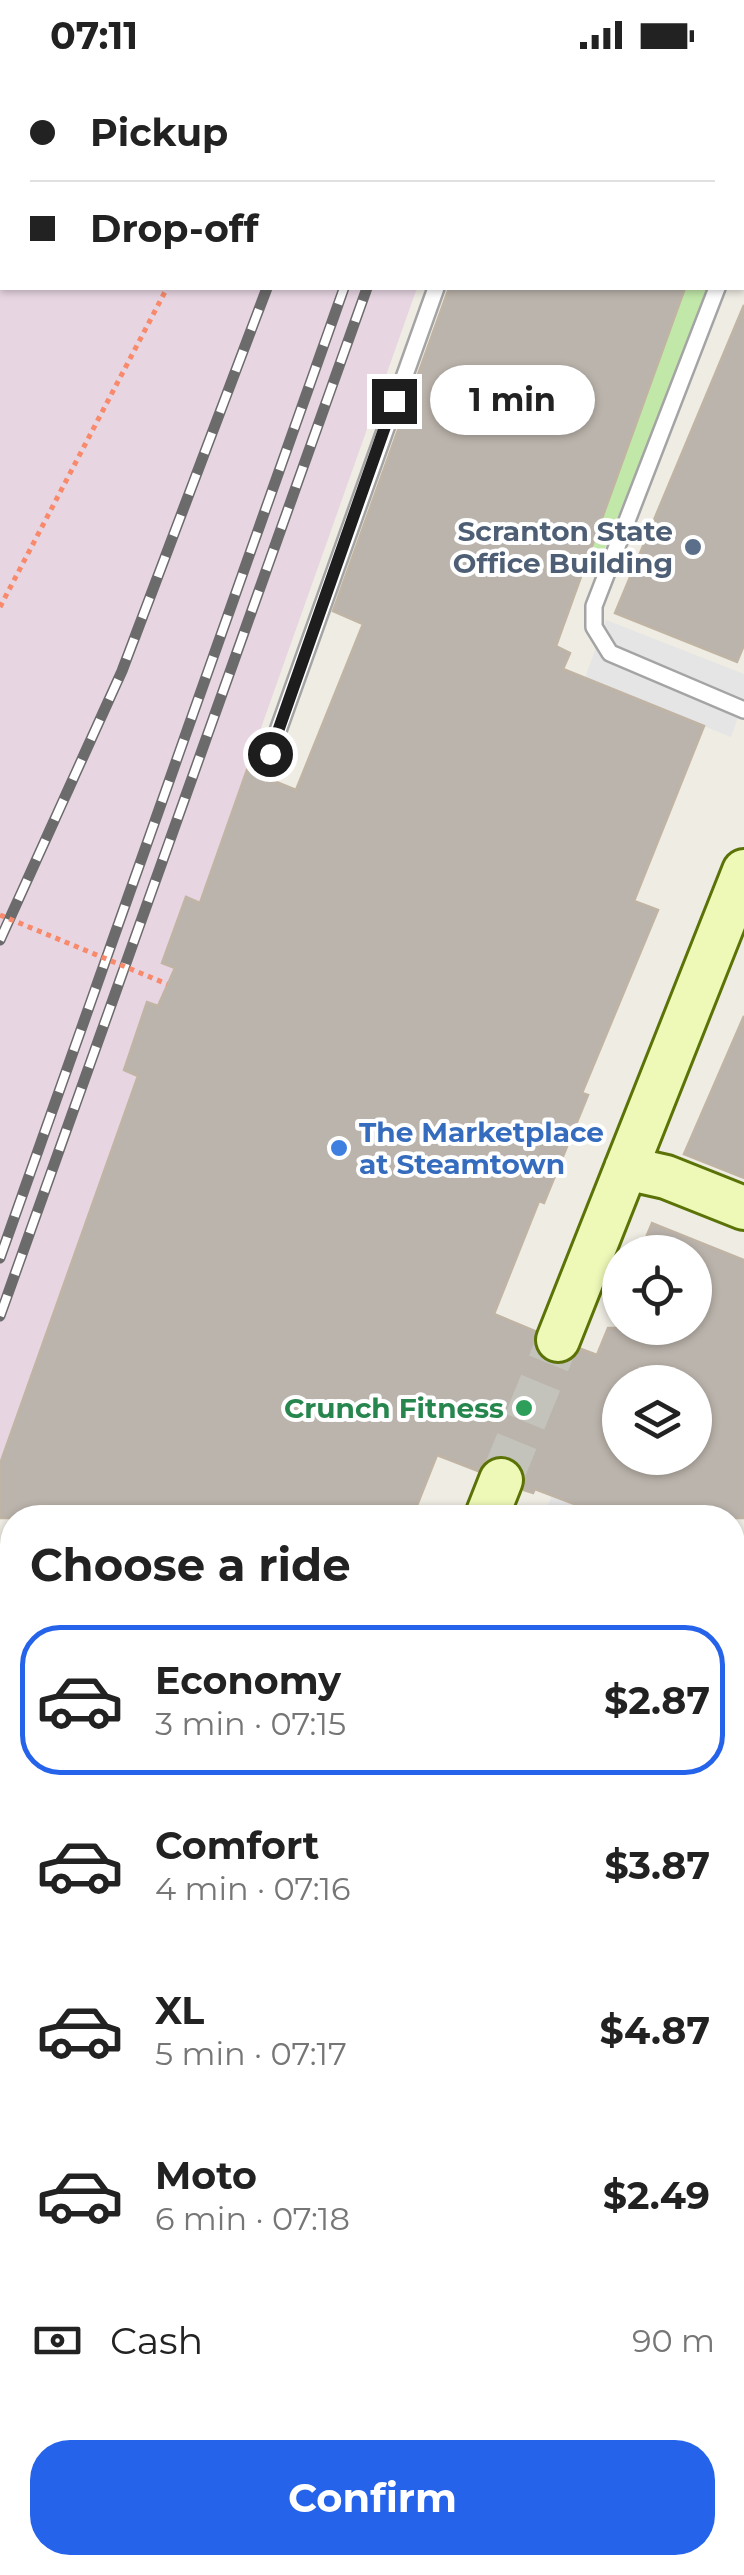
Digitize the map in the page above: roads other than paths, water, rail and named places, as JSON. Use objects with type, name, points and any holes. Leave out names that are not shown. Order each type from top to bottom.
[{"type":"main road","points":[[558,1340],[744,871]]},
{"type":"main road","points":[[626,1168],[666,1178],[744,1208]]},
{"type":"lane","points":[[270,754],[435,290]]},
{"type":"lane","points":[[716,290],[594,606],[594,616],[600,641],[610,653],[744,710]]},
{"type":"tunnel","points":[[501,1480],[558,1340]]},
{"type":"railway","points":[[0,940],[122,671],[266,290]]},
{"type":"railway","points":[[0,1258],[343,290]]},
{"type":"railway","points":[[0,1316],[366,290]]},
{"type":"place","name":"Scranton State Office Building","points":[[693,547]]},
{"type":"place","name":"The Marketplace at Steamtown","points":[[339,1148]]},
{"type":"place","name":"Crunch Fitness","points":[[524,1408]]}]
